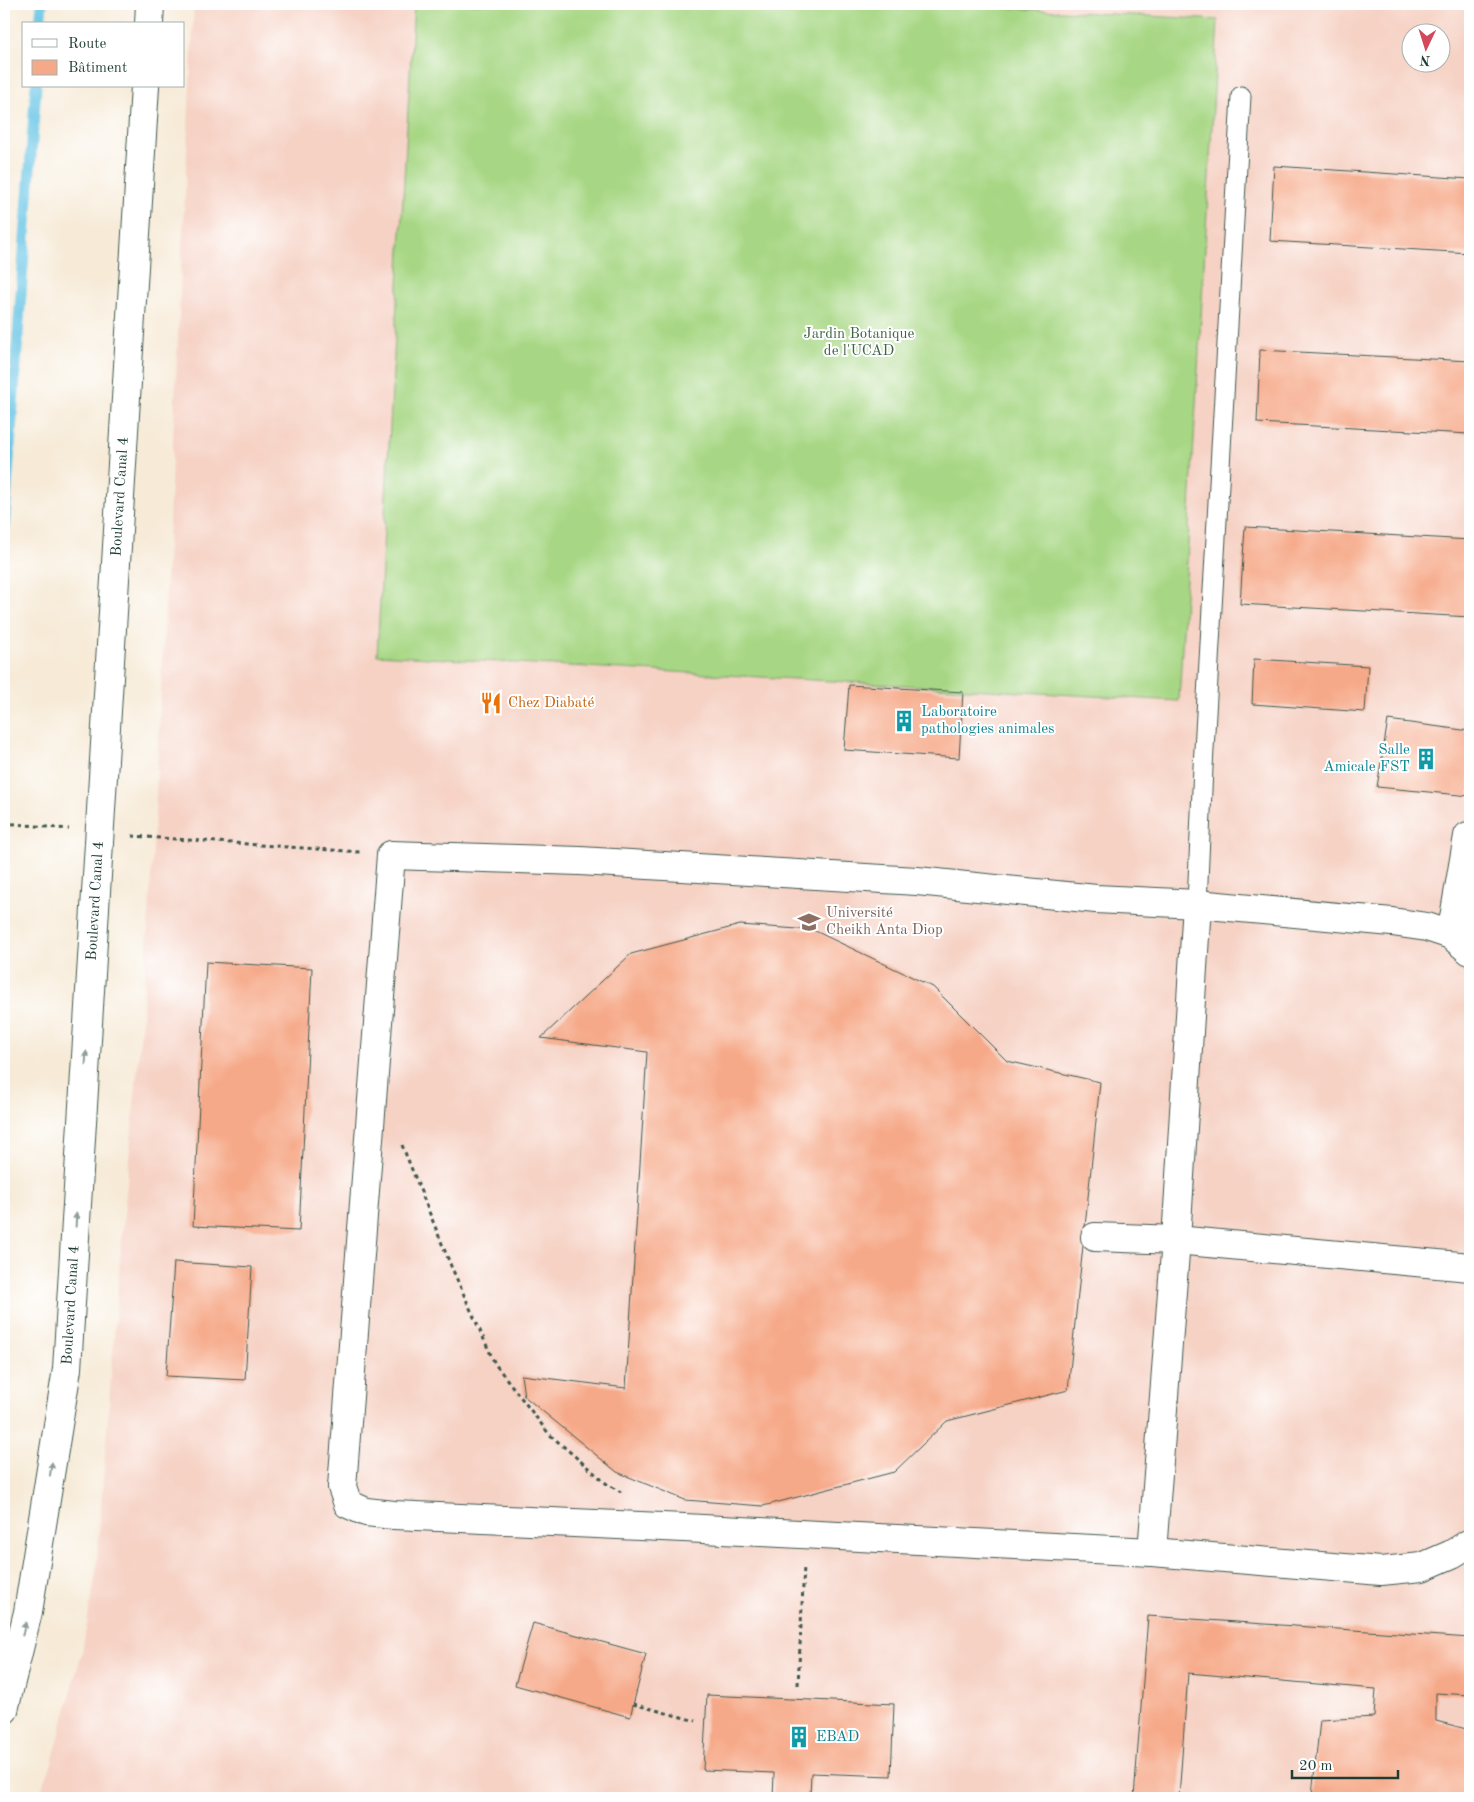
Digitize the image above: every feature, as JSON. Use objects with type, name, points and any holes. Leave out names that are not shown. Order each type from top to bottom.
[{"type":"street","points":[[149,22],[150,4]]},
{"type":"street","name":"Boulevard Canal 4","points":[[4,1710],[28,1612],[67,1369],[145,88]]},
{"type":"street","points":[[1468,836],[1464,940],[1427,927],[1392,922],[1197,904],[1096,898],[917,881],[580,861],[391,854],[342,1487],[348,1504],[366,1512],[394,1515],[1152,1552],[1381,1571],[1422,1567],[1452,1554],[1470,1543]]},
{"type":"street","points":[[1152,1552],[1176,1240],[1197,904]]},
{"type":"street","points":[[1095,1237],[1176,1240],[1470,1267]]},
{"type":"lane","points":[[1197,904],[1241,96]]},
{"type":"path","points":[[4,823],[99,833],[391,854]]},
{"type":"path","points":[[400,1139],[451,1266],[495,1364],[548,1434],[607,1484],[624,1494]]},
{"type":"path","points":[[798,1685],[806,1535]]},
{"type":"path","points":[[634,1704],[696,1721]]},
{"type":"shaded area","name":"Université Cheikh Anta Diop","points":[[194,4],[1470,4],[1470,1798],[38,1798],[51,1766],[82,1652],[96,1572],[121,1247],[143,1007],[155,813]]},
{"type":"green space","name":"Jardin Botanique de l'UCAD","points":[[414,4],[938,4],[1218,20],[1179,701],[377,655]]},
{"type":"building","points":[[1274,166],[1470,179],[1470,253],[1270,241]]},
{"type":"building","points":[[1260,350],[1470,361],[1470,434],[1257,423]]},
{"type":"building","points":[[1245,527],[1470,540],[1470,617],[1240,604]]},
{"type":"building","points":[[1254,659],[1368,666],[1365,712],[1252,704]]},
{"type":"building","name":"Laboratoire pathologies animales","points":[[849,685],[963,692],[959,758],[844,750]]},
{"type":"building","name":"Salle Amicale FST","points":[[1388,720],[1470,731],[1470,796],[1377,787]]},
{"type":"building","points":[[740,925],[813,930],[933,987],[1007,1061],[1100,1082],[1068,1390],[947,1421],[894,1472],[763,1506],[685,1500],[617,1472],[524,1396],[521,1375],[626,1388],[647,1052],[541,1038],[631,954]]},
{"type":"building","points":[[206,962],[312,968],[299,1231],[193,1226]]},
{"type":"building","points":[[174,1262],[252,1267],[245,1380],[166,1376]]},
{"type":"building","points":[[1148,1616],[1470,1638],[1470,1695],[1436,1693],[1436,1721],[1470,1730],[1470,1798],[1322,1798],[1312,1795],[1320,1720],[1374,1717],[1376,1689],[1188,1673],[1179,1798],[1134,1798]]},
{"type":"building","points":[[533,1623],[646,1654],[630,1717],[515,1685]]},
{"type":"building","name":"EBAD","points":[[707,1695],[894,1704],[891,1776],[811,1773],[810,1798],[773,1798],[774,1773],[703,1770]]},
{"type":"waterway","points":[[40,22],[42,4]]},
{"type":"waterway","points":[[4,529],[36,88]]},
{"type":"place","name":"Chez Diabaté","points":[[491,703]]},
{"type":"place","name":"Laboratoire pathologies animales","points":[[904,721]]},
{"type":"place","name":"Salle Amicale FST","points":[[1426,759]]},
{"type":"place","name":"Université Cheikh Anta Diop","points":[[809,922]]},
{"type":"place","name":"EBAD","points":[[799,1737]]}]
